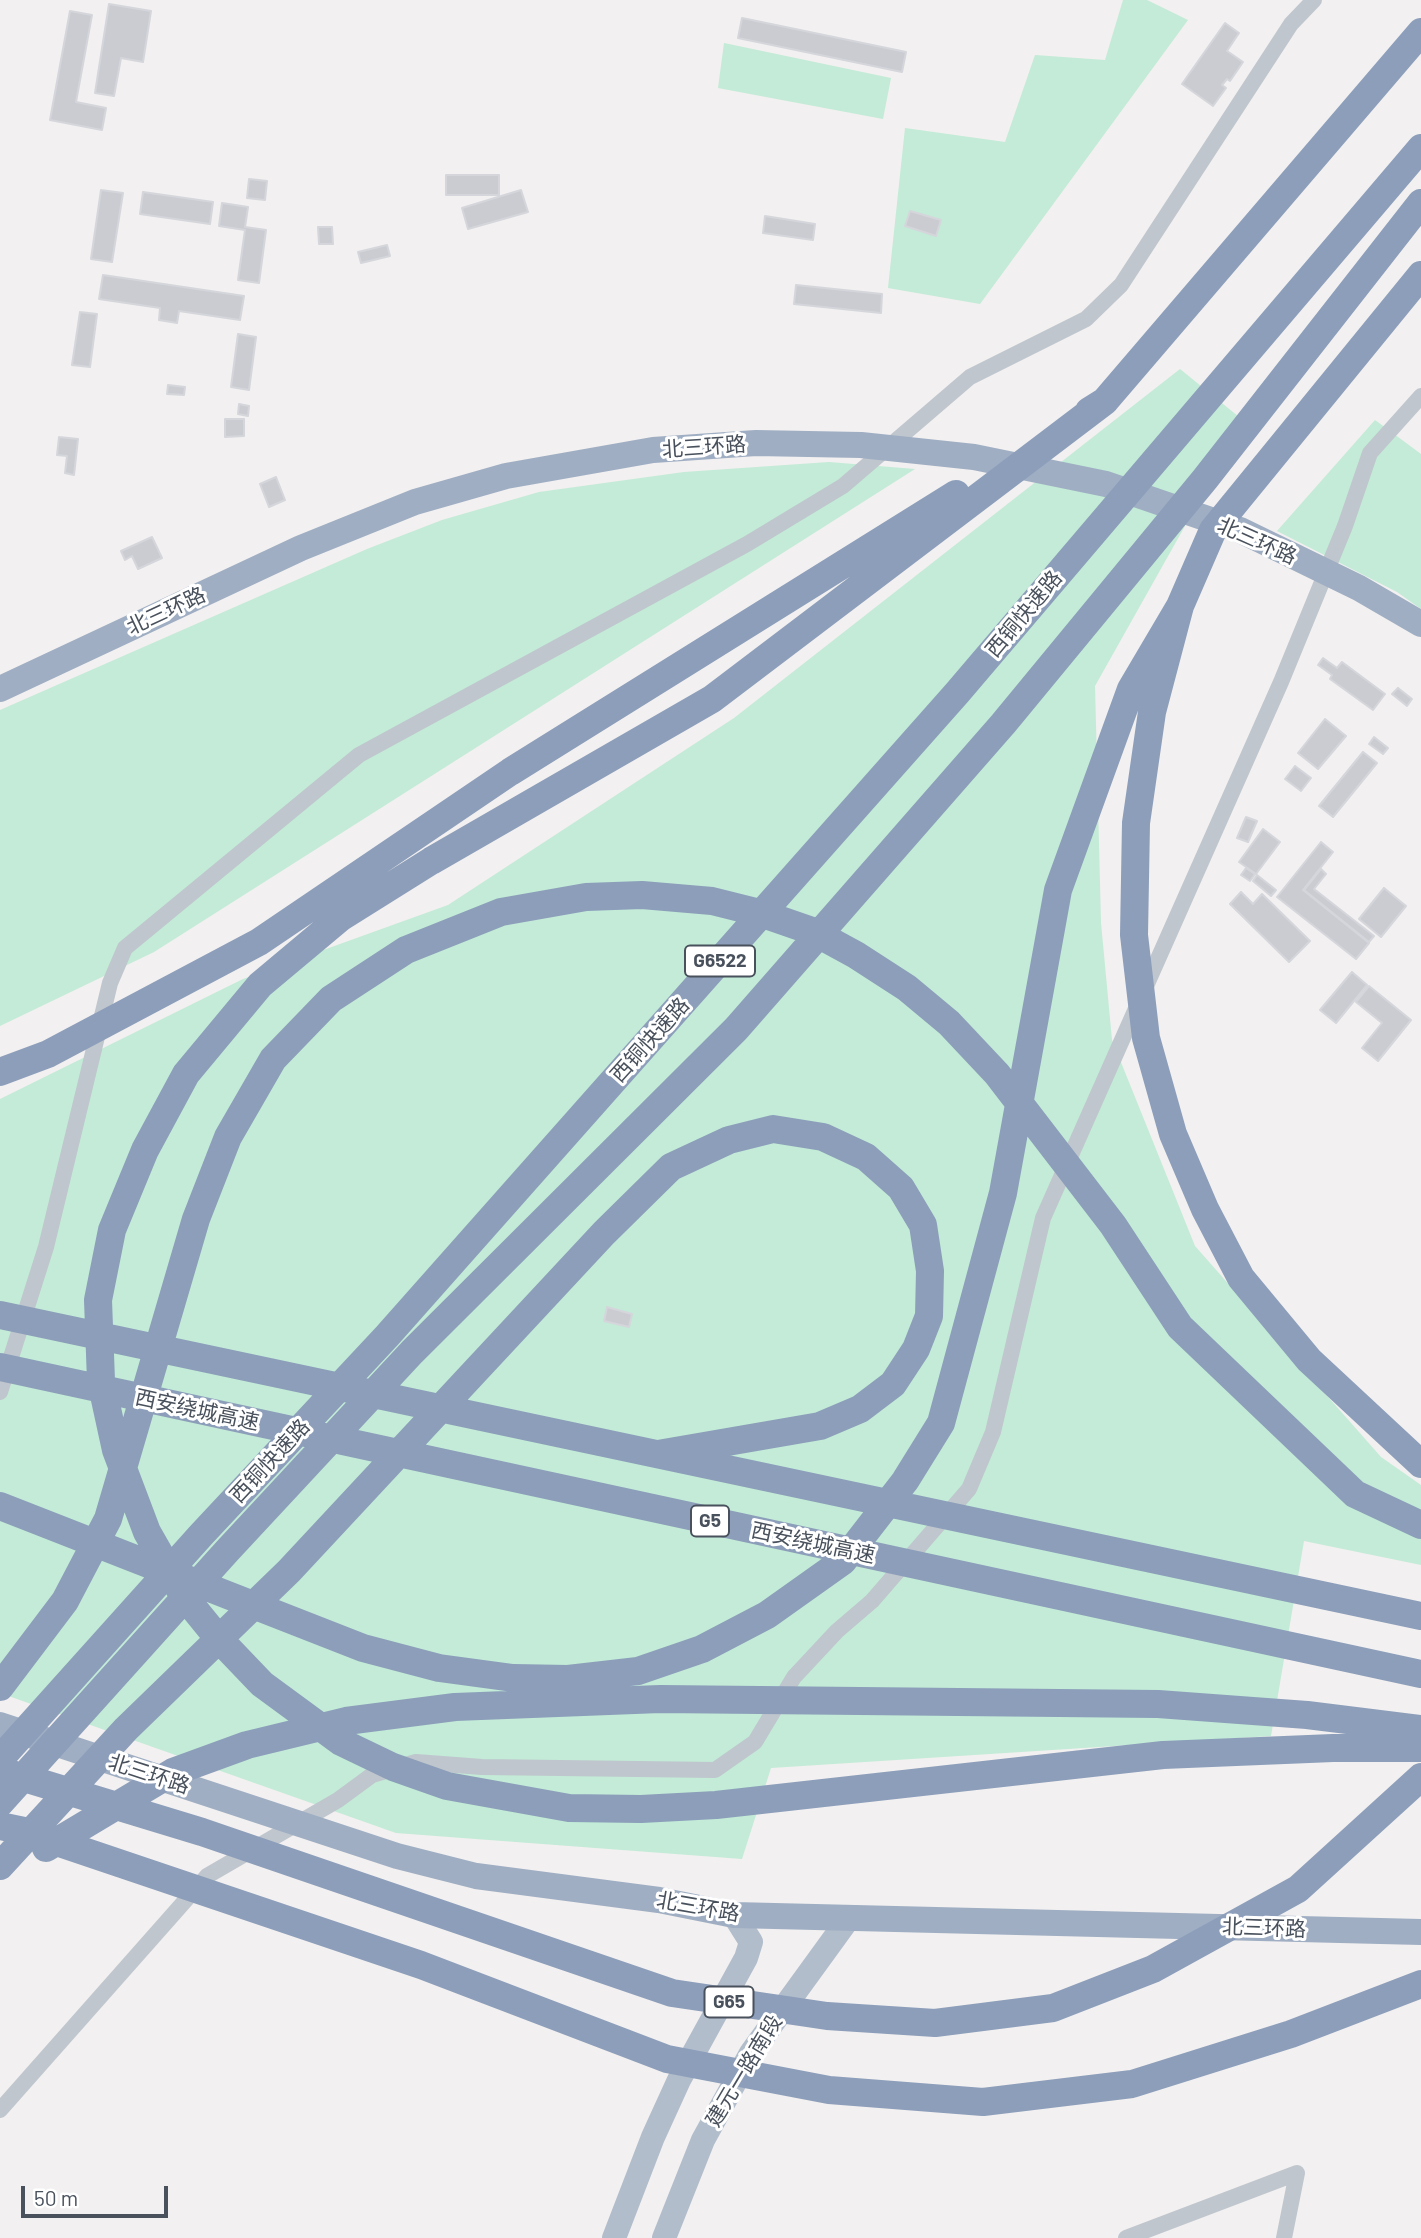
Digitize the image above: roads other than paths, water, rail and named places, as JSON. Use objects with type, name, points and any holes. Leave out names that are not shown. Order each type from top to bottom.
[{"type":"highway","points":[[1421,33],[1105,401],[712,699],[431,861],[340,918],[260,985],[186,1074],[157,1129],[112,1230],[98,1300],[101,1381],[116,1450],[147,1532],[183,1595],[218,1638],[262,1684],[341,1742],[393,1767],[447,1786],[569,1808],[654,1808],[1163,1755],[1333,1748],[1421,1748]]},
{"type":"highway","name":"西铜快速路","points":[[0,1759],[201,1535],[387,1336],[957,693],[1421,148]]},
{"type":"highway","name":"西铜快速路","points":[[0,1803],[218,1561],[412,1352],[736,1029],[1003,724],[1205,479],[1421,203]]},
{"type":"highway","points":[[0,1506],[363,1648],[439,1668],[513,1678],[568,1679],[638,1671],[702,1649],[767,1615],[843,1561],[898,1491],[940,1423],[1003,1193],[1058,890],[1131,689],[1180,606],[1213,530],[1421,275]]},
{"type":"highway","points":[[0,1072],[48,1054],[259,942],[510,772],[1105,401]]},
{"type":"highway","name":"北三环路","points":[[0,689],[301,548],[415,502],[506,476],[653,450],[756,443],[860,445],[974,457],[1105,484],[1240,530],[1359,588],[1421,624]]},
{"type":"highway","points":[[1180,606],[1152,712],[1136,823],[1134,935],[1144,1020],[1173,1134],[1205,1209],[1241,1279],[1309,1360],[1421,1464]]},
{"type":"highway","points":[[0,1687],[65,1601],[108,1518],[195,1219],[228,1137],[273,1059],[331,999],[406,950],[501,912],[586,897],[642,895],[712,901],[760,913],[812,931],[856,954],[906,988],[949,1023],[997,1074],[1113,1225],[1180,1327],[1355,1494],[1421,1525]]},
{"type":"highway","points":[[0,1867],[126,1729],[289,1570],[604,1233],[671,1167],[729,1140],[773,1129],[824,1137],[866,1157],[901,1188],[923,1225],[930,1271],[929,1316],[916,1349],[893,1384],[860,1409],[820,1426],[658,1454]]},
{"type":"highway","points":[[0,1315],[1421,1616]]},
{"type":"highway","name":"西安绕城高速","points":[[0,1367],[1421,1674]]},
{"type":"highway","points":[[0,1878],[173,1772],[247,1745],[346,1721],[455,1707],[660,1699],[1158,1704],[1307,1715],[1421,1729]]},
{"type":"highway","name":"北三环路","points":[[0,1725],[397,1856],[476,1876],[599,1892],[734,1915],[1421,1932]]},
{"type":"highway","name":"G65","points":[[0,1772],[202,1832],[672,1993],[827,2016],[935,2023],[1054,2008],[1153,1969],[1298,1889],[1421,1777]]},
{"type":"highway","points":[[0,1826],[24,1831],[421,1965],[667,2059],[829,2090],[983,2102],[1132,2084],[1291,2034],[1421,1984]]},
{"type":"main road","points":[[614,2238],[653,2137],[699,2038],[746,1958],[751,1942],[734,1915]]},
{"type":"main road","name":"建元一路南段","points":[[664,2238],[704,2140],[751,2053],[849,1918]]},
{"type":"main road","points":[[717,2011],[745,2015],[757,2024],[759,2032],[751,2053]]},
{"type":"street","points":[[0,1392],[47,1247],[110,983],[125,948],[359,755],[747,544],[842,486],[970,377],[1086,320],[1121,285],[1290,24],[1314,0]]},
{"type":"street","points":[[0,2110],[207,1876],[338,1800],[372,1775],[416,1762],[482,1767],[715,1770],[755,1742],[794,1676],[837,1630],[872,1601],[969,1489],[993,1432],[1043,1218],[1281,682],[1345,526],[1370,453],[1421,396]]},
{"type":"street","points":[[1126,2238],[1297,2173],[1283,2238]]}]
